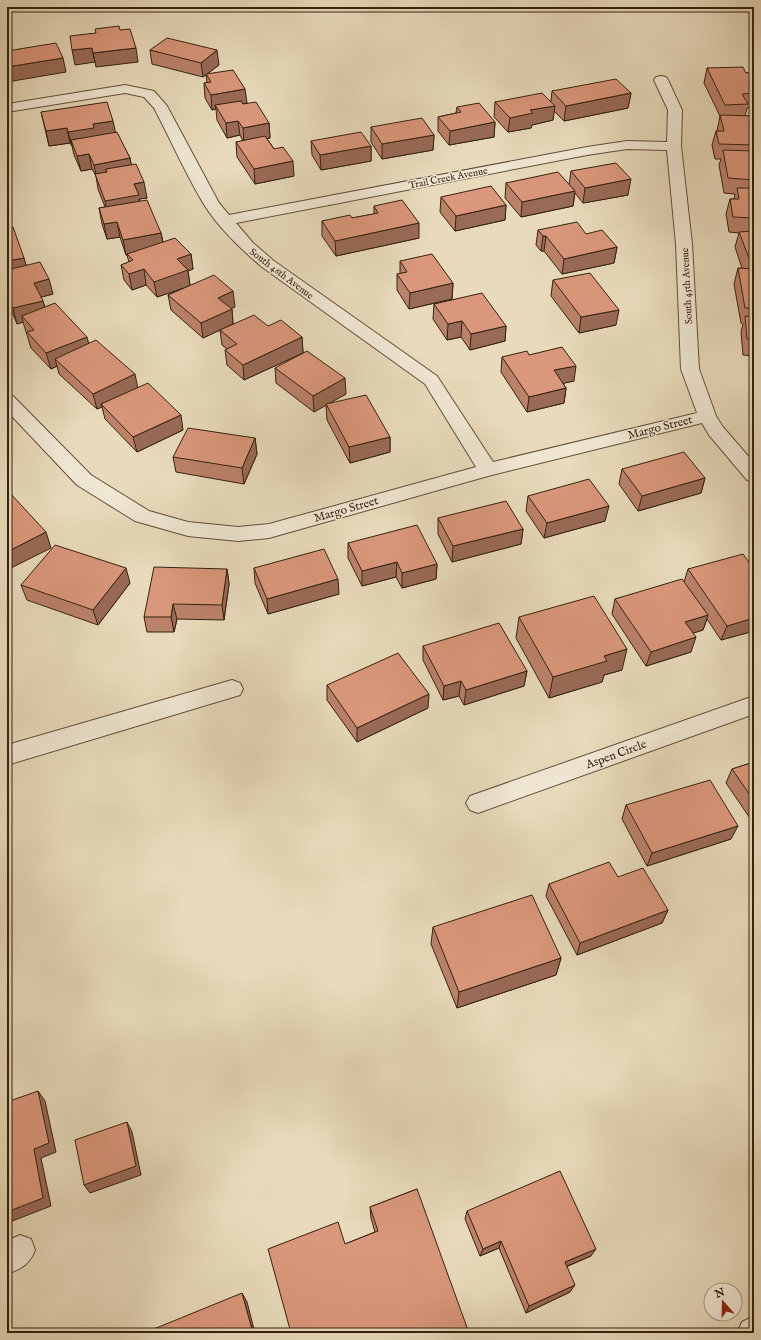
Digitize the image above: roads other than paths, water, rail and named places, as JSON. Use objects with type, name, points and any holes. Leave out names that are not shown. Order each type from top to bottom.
[{"type":"street","name":"South 45th Avenue","points":[[661,80],[675,110],[674,146],[684,244],[690,369],[707,416],[716,431],[754,476]]},
{"type":"street","name":"South 46th Avenue","points":[[7,108],[125,89],[149,94],[160,106],[212,205],[224,221],[247,246],[268,264],[398,355],[430,380],[488,470]]},
{"type":"street","name":"Trail Creek Avenue","points":[[224,221],[586,151],[627,145],[674,146]]},
{"type":"street","name":"Margo Street","points":[[13,406],[84,480],[142,516],[188,529],[238,534],[269,531],[488,470],[707,416]]},
{"type":"street","points":[[7,755],[232,689]]},
{"type":"street","name":"Aspen Circle","points":[[478,803],[754,705]]}]
